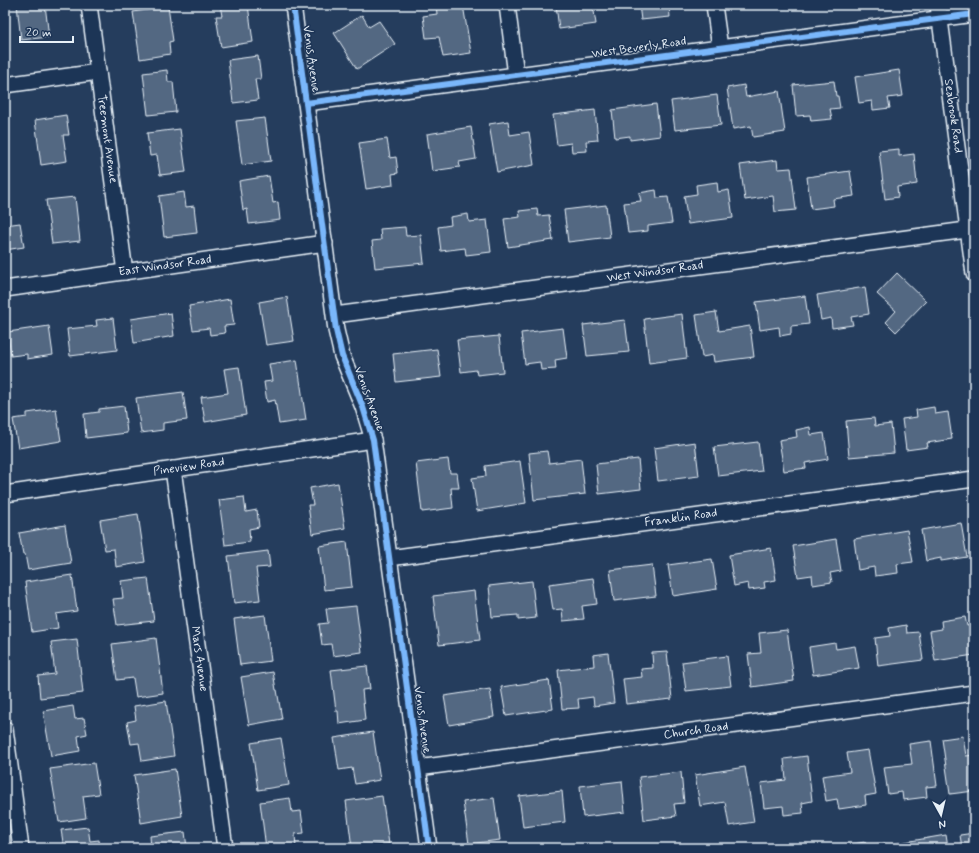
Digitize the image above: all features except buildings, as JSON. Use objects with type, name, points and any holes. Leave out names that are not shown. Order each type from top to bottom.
[{"type":"street","name":"Treemont Avenue","points":[[89,5],[125,272]]},
{"type":"street","name":"Venus Avenue","points":[[293,5],[336,330],[342,356],[364,407],[373,440],[429,848]]},
{"type":"street","points":[[507,5],[516,75]]},
{"type":"street","points":[[714,5],[720,48]]},
{"type":"street","name":"West Beverly Road","points":[[306,103],[720,48],[939,12],[974,14]]},
{"type":"street","name":"Seabrook Road","points":[[939,12],[971,229],[974,274]]},
{"type":"street","points":[[5,85],[98,72]]},
{"type":"street","name":"West Windsor Road","points":[[335,315],[971,229]]},
{"type":"street","name":"East Windsor Road","points":[[5,289],[324,243]]},
{"type":"street","name":"Pineview Road","points":[[5,494],[373,440]]},
{"type":"street","name":"Mars Avenue","points":[[173,469],[225,848]]},
{"type":"street","name":"Franklin Road","points":[[389,558],[974,479]]},
{"type":"street","name":"Church Road","points":[[418,768],[974,693]]},
{"type":"street","points":[[5,729],[21,848]]},
{"type":"cycle path","points":[[293,5],[336,330],[342,356],[363,407],[373,440],[429,848]]},
{"type":"cycle path","points":[[306,103],[974,14]]}]
